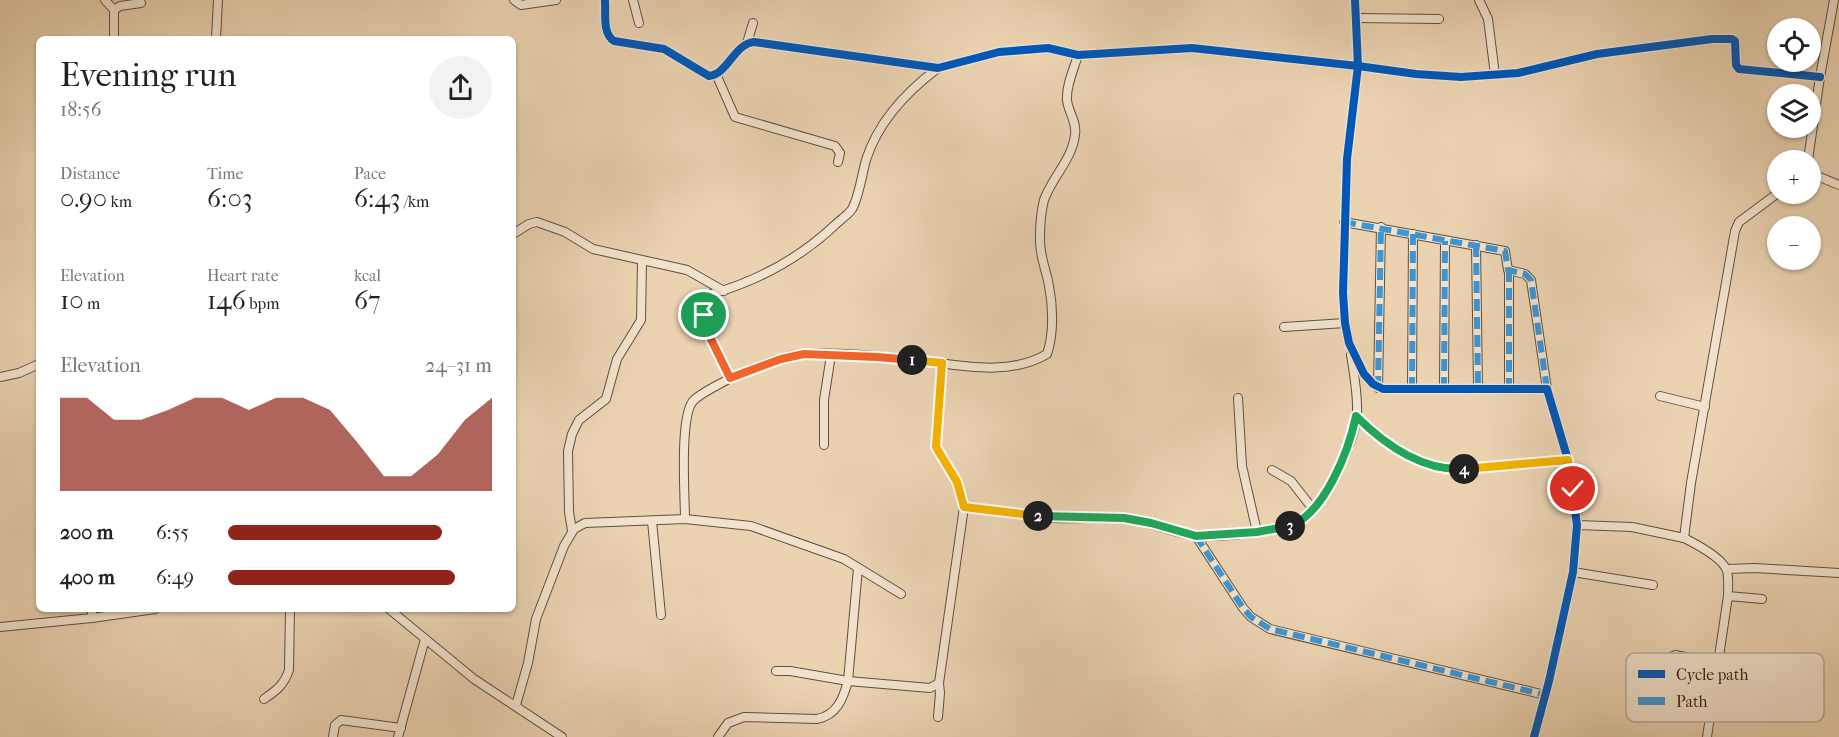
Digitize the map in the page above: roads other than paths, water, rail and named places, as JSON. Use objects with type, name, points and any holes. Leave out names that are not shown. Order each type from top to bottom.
[{"type":"street","points":[[105,0],[114,10],[114,36]]},
{"type":"street","points":[[216,36],[218,0]]},
{"type":"street","points":[[514,0],[521,5],[556,0]]},
{"type":"street","points":[[605,0],[609,38],[614,41],[664,50],[705,75],[716,74],[747,43],[753,23]]},
{"type":"street","points":[[633,0],[639,23]]},
{"type":"street","points":[[964,507],[1056,518],[1124,518],[1196,536],[1257,532],[1296,524],[1313,509],[1343,459],[1356,416],[1356,393],[1345,323],[1344,222],[1348,133],[1358,66],[1355,0]]},
{"type":"street","points":[[1479,0],[1488,19],[1495,75]]},
{"type":"street","points":[[1810,150],[1834,0]]},
{"type":"street","points":[[114,10],[120,6],[141,3]]},
{"type":"street","points":[[1357,18],[1439,19]]},
{"type":"street","points":[[730,378],[707,331],[703,303],[708,295],[765,274],[786,262],[818,241],[852,209],[867,157],[892,110],[920,81],[938,68],[999,52],[1048,48],[1078,55],[1192,48],[1416,74],[1461,77],[1518,73],[1597,54],[1732,39],[1735,41],[1736,65],[1739,69],[1820,77]]},
{"type":"street","points":[[747,43],[795,47],[938,68]]},
{"type":"street","points":[[685,519],[687,410],[694,400],[730,378],[791,356],[804,354],[877,357],[980,368],[1019,365],[1035,361],[1047,354],[1051,342],[1050,294],[1040,253],[1041,217],[1045,199],[1073,146],[1075,126],[1067,100],[1078,55]]},
{"type":"street","points":[[716,74],[735,117],[835,146],[840,153],[838,162]]},
{"type":"street","points":[[1821,178],[1839,185]]},
{"type":"street","points":[[1684,538],[1735,231],[1739,222],[1767,201]]},
{"type":"street","points":[[516,232],[537,222],[565,232],[593,249],[687,270],[724,291]]},
{"type":"street","points":[[1344,222],[1505,251],[1509,270],[1509,388]]},
{"type":"street","points":[[1378,388],[1381,227]]},
{"type":"street","points":[[1412,389],[1413,234]]},
{"type":"street","points":[[1444,389],[1445,241]]},
{"type":"street","points":[[1476,245],[1478,388]]},
{"type":"street","points":[[572,531],[569,512],[568,452],[572,434],[579,420],[606,399],[617,358],[641,320],[642,261]]},
{"type":"street","points":[[1509,270],[1525,274],[1531,280],[1547,389],[1568,460],[1577,525],[1573,572],[1534,737]]},
{"type":"street","points":[[1284,327],[1345,323]]},
{"type":"street","points":[[1349,343],[1364,374],[1378,388],[1547,389]]},
{"type":"street","points":[[824,445],[824,400],[831,355]]},
{"type":"street","points":[[938,717],[939,683],[964,507],[957,482],[936,447],[942,363]]},
{"type":"street","points":[[0,377],[19,373],[36,365]]},
{"type":"street","points":[[1660,396],[1705,407]]},
{"type":"street","points":[[1238,398],[1242,466],[1257,532]]},
{"type":"street","points":[[1356,416],[1395,449],[1443,468],[1459,469],[1568,460]]},
{"type":"street","points":[[1272,470],[1291,481],[1313,509]]},
{"type":"street","points":[[516,705],[528,663],[536,619],[564,546],[572,531],[585,523],[685,519],[751,526],[844,559],[901,594]]},
{"type":"street","points":[[652,521],[661,615]]},
{"type":"street","points":[[1577,525],[1632,527],[1684,538],[1713,555],[1727,569],[1728,596],[1719,653]]},
{"type":"street","points":[[1196,536],[1243,608],[1251,617],[1270,628],[1545,695]]},
{"type":"street","points":[[718,737],[728,723],[744,717],[825,717],[833,712],[848,681],[858,568]]},
{"type":"street","points":[[1727,569],[1755,568],[1839,573]]},
{"type":"street","points":[[1573,572],[1653,585]]},
{"type":"street","points":[[1728,596],[1762,599]]},
{"type":"street","points":[[92,612],[92,618]]},
{"type":"street","points":[[0,627],[134,612]]},
{"type":"street","points":[[264,699],[284,685],[289,670],[290,612]]},
{"type":"street","points":[[393,612],[474,679],[562,737]]},
{"type":"street","points":[[399,737],[425,639]]},
{"type":"street","points":[[776,671],[790,671],[848,681],[930,688],[939,683]]},
{"type":"street","points":[[333,737],[335,725],[341,720],[401,728]]},
{"type":"street","points":[[1707,737],[1709,722]]}]
